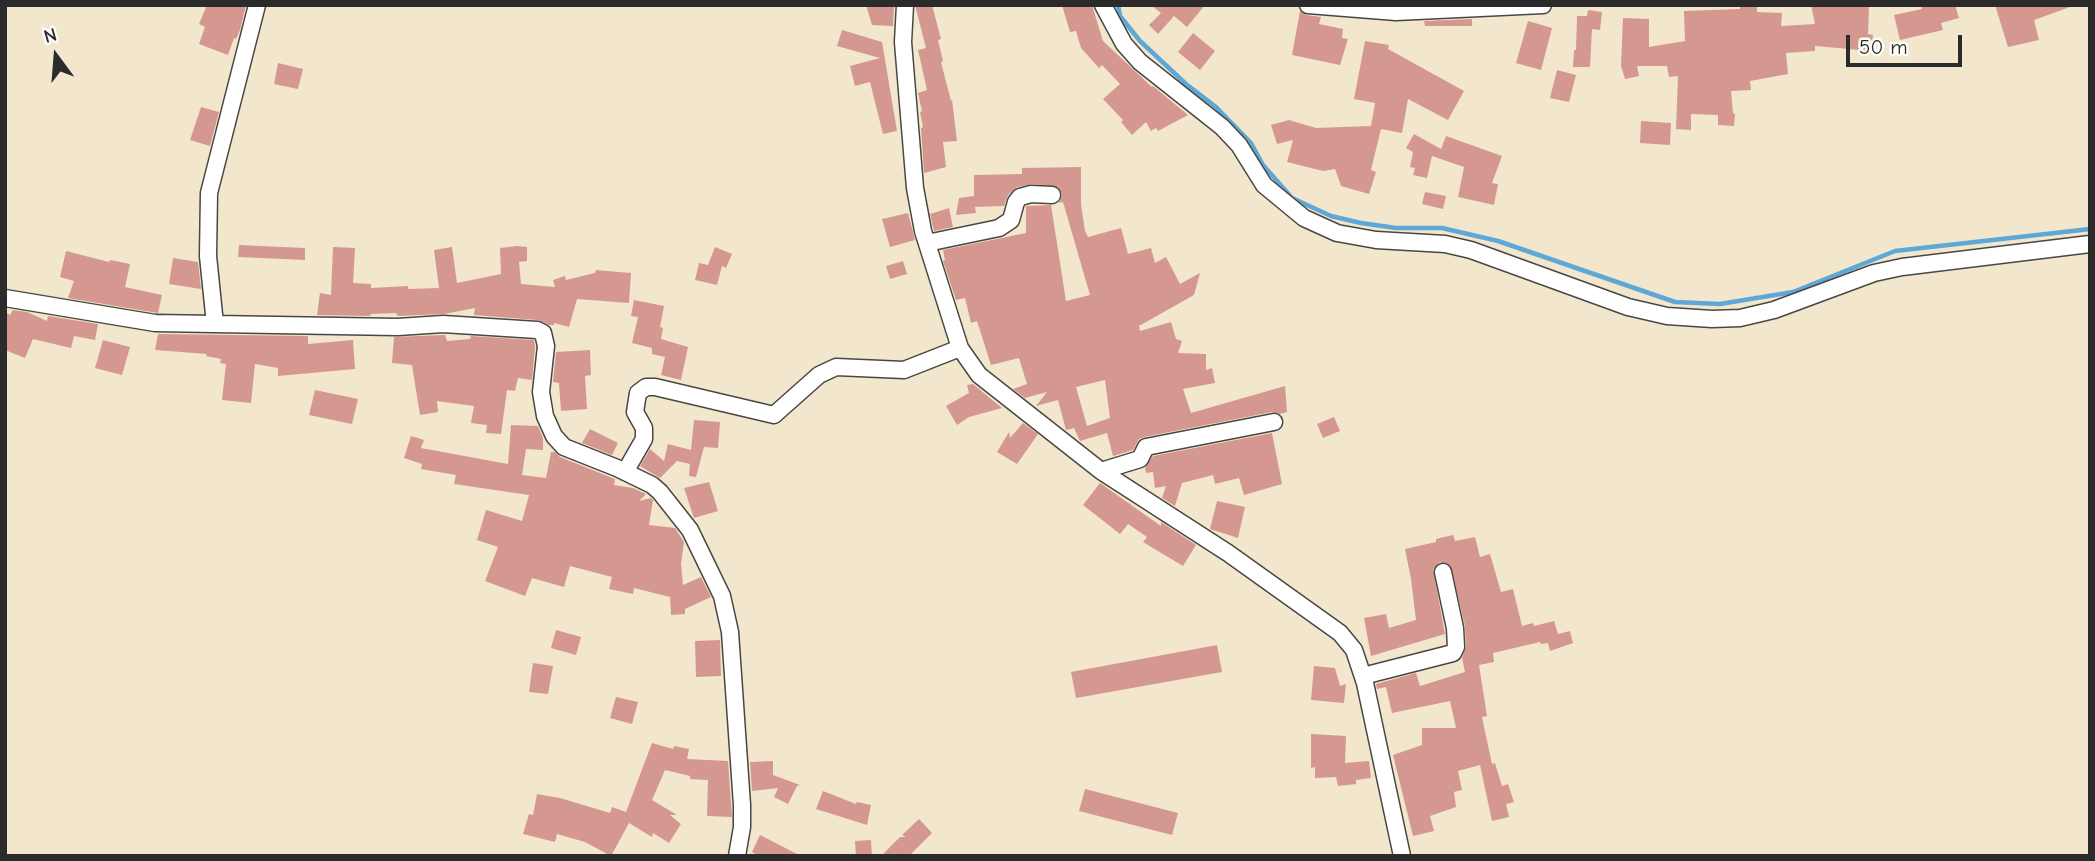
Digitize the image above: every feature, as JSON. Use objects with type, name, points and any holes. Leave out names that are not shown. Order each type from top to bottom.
[{"type":"street","points":[[215,324],[208,256],[209,192],[257,5]]},
{"type":"street","points":[[905,5],[903,42],[915,188],[927,243],[960,348],[979,375],[1101,471],[1228,553],[1340,633],[1354,650],[1363,676],[1402,856]]},
{"type":"street","points":[[1103,5],[1124,44],[1140,62],[1222,127],[1240,145],[1264,185],[1304,218],[1337,233],[1376,240],[1445,244],[1471,250],[1628,307],[1667,316],[1740,318],[1774,310],[1874,274],[1902,267],[2090,244]]},
{"type":"street","points":[[1308,5],[1396,12],[1415,8],[1543,5]]},
{"type":"street","points":[[927,243],[999,228],[1011,220],[1020,197],[1031,194],[1052,195]]},
{"type":"street","points":[[5,298],[155,323],[398,327],[443,324],[540,331],[545,335],[546,346],[541,392],[545,416],[554,436],[564,447],[625,472],[652,485],[660,492],[690,530],[722,596],[730,632],[743,805],[740,855]]},
{"type":"street","points":[[625,472],[644,439],[644,428],[635,412],[638,393],[646,387],[774,415],[819,375],[836,367],[904,370],[960,348]]},
{"type":"street","points":[[1101,471],[1140,459],[1146,447],[1274,422]]},
{"type":"street","points":[[1363,676],[1453,653],[1457,647],[1455,628],[1443,572]]},
{"type":"building","points":[[207,5],[246,5],[240,30],[228,55],[199,44],[205,27],[199,24]]},
{"type":"building","points":[[866,5],[894,5],[893,26],[872,25]]},
{"type":"building","points":[[915,5],[932,5],[941,39],[938,40],[943,61],[941,62],[952,100],[957,141],[943,142],[946,167],[924,173],[922,111],[918,93],[927,90],[918,50],[926,48]]},
{"type":"building","points":[[1062,5],[1092,5],[1103,41],[1152,87],[1188,115],[1158,131],[1156,128],[1151,131],[1146,122],[1132,135],[1121,122],[1123,120],[1103,99],[1120,84],[1102,65],[1099,68],[1081,48],[1076,31],[1070,32]]},
{"type":"building","points":[[1151,5],[1205,5],[1187,27],[1174,16],[1158,34],[1149,25],[1161,13]]},
{"type":"building","points":[[1740,5],[1757,5],[1757,12],[1782,13],[1781,26],[1815,24],[1811,5],[1869,6],[1868,34],[1873,35],[1871,51],[1815,46],[1815,51],[1786,53],[1788,74],[1750,81],[1751,90],[1731,91],[1734,126],[1718,125],[1718,115],[1691,114],[1691,130],[1676,129],[1678,76],[1669,77],[1667,66],[1637,66],[1639,76],[1625,79],[1621,66],[1623,18],[1649,19],[1649,47],[1685,41],[1684,11],[1740,9]]},
{"type":"building","points":[[1921,5],[1955,5],[1959,18],[1941,23],[1943,30],[1900,40],[1894,15],[1922,9]]},
{"type":"building","points":[[1995,5],[2070,7],[2034,20],[2039,40],[2008,47]]},
{"type":"building","points":[[1588,10],[1602,12],[1600,30],[1592,29],[1590,67],[1573,67],[1577,16],[1587,16]]},
{"type":"building","points":[[1300,11],[1306,15],[1321,17],[1319,24],[1343,29],[1342,38],[1348,39],[1340,65],[1292,55]]},
{"type":"building","points":[[1472,19],[1472,26],[1425,26],[1424,21]]},
{"type":"building","points":[[1528,21],[1552,28],[1541,70],[1516,63]]},
{"type":"building","points":[[842,30],[882,42],[897,131],[883,134],[870,82],[855,86],[850,66],[880,58],[837,46]]},
{"type":"building","points":[[1193,33],[1215,51],[1200,70],[1178,52]]},
{"type":"building","points":[[1365,41],[1389,45],[1388,49],[1464,91],[1448,120],[1408,99],[1402,133],[1381,129],[1371,170],[1376,172],[1369,194],[1341,186],[1335,169],[1323,171],[1287,162],[1293,140],[1277,144],[1271,125],[1289,120],[1316,128],[1371,126],[1375,103],[1354,99]]},
{"type":"building","points":[[278,63],[303,69],[298,89],[274,84]]},
{"type":"building","points":[[1557,70],[1576,75],[1569,102],[1550,98]]},
{"type":"building","points":[[201,107],[219,112],[210,146],[190,140]]},
{"type":"building","points":[[1641,121],[1671,123],[1670,145],[1640,143]]},
{"type":"building","points":[[1414,134],[1441,149],[1446,136],[1502,156],[1492,183],[1498,184],[1494,205],[1458,197],[1464,167],[1432,156],[1427,178],[1413,175],[1415,168],[1410,167],[1413,152],[1406,148]]},
{"type":"building","points":[[1081,167],[1081,204],[1088,237],[1121,228],[1128,254],[1151,248],[1155,263],[1166,257],[1180,284],[1200,273],[1194,295],[1139,326],[1140,331],[1171,322],[1176,339],[1182,341],[1178,353],[1206,354],[1206,370],[1212,368],[1215,383],[1183,389],[1191,413],[1285,386],[1287,412],[1272,412],[1144,437],[1139,439],[1133,450],[1113,456],[1107,433],[1080,441],[1074,428],[1066,430],[1058,400],[1036,406],[1047,392],[1025,398],[1013,389],[1027,384],[1019,358],[991,365],[977,321],[971,323],[965,298],[956,300],[943,261],[943,250],[1026,233],[1026,206],[1051,205],[1066,301],[1090,295],[1063,202],[1059,203],[1062,195],[1058,187],[1032,184],[1017,187],[1008,195],[1004,206],[975,207],[976,213],[956,215],[959,198],[974,196],[974,175],[1022,174],[1022,168]],"holes":[[[1105,380],[1110,418],[1087,426],[1076,387]]]},
{"type":"building","points":[[1425,192],[1446,196],[1443,209],[1422,204]]},
{"type":"building","points":[[949,208],[953,227],[934,231],[930,214]]},
{"type":"building","points":[[908,213],[915,240],[890,247],[882,219]]},
{"type":"building","points":[[239,245],[305,248],[305,260],[238,257]]},
{"type":"building","points":[[333,247],[355,248],[353,283],[371,284],[371,288],[408,286],[408,289],[439,288],[434,250],[452,247],[457,283],[501,274],[500,248],[527,247],[527,261],[519,262],[521,284],[555,287],[553,280],[565,276],[566,280],[595,273],[596,270],[631,273],[629,303],[577,299],[569,327],[554,323],[549,325],[538,320],[474,315],[475,308],[444,314],[317,315],[320,293],[331,295]]},
{"type":"building","points":[[715,247],[732,254],[726,268],[722,266],[717,285],[695,280],[699,263],[708,265]]},
{"type":"building","points":[[66,251],[109,262],[130,264],[125,287],[162,295],[158,313],[68,298],[74,281],[60,277]]},
{"type":"building","points":[[173,258],[198,262],[201,289],[169,284]]},
{"type":"building","points":[[903,261],[907,274],[890,279],[886,266]]},
{"type":"building","points":[[634,300],[664,306],[661,339],[688,347],[681,380],[661,375],[665,357],[652,354],[652,348],[632,343],[638,317],[631,316]]},
{"type":"building","points":[[13,310],[27,312],[47,321],[48,316],[98,324],[95,340],[74,336],[71,348],[33,339],[25,358],[5,350],[5,312],[10,315]]},
{"type":"building","points":[[158,334],[308,336],[308,344],[353,340],[355,369],[278,376],[278,368],[255,364],[251,403],[222,400],[226,364],[220,363],[221,359],[206,356],[207,354],[155,350]]},
{"type":"building","points":[[445,335],[447,341],[470,339],[471,336],[534,340],[532,380],[518,378],[515,391],[507,390],[501,434],[486,433],[487,425],[471,423],[474,406],[437,401],[438,412],[420,415],[412,365],[392,363],[394,337]]},
{"type":"building","points":[[103,340],[130,347],[122,375],[95,368]]},
{"type":"building","points":[[590,350],[591,375],[585,376],[587,409],[561,411],[559,383],[553,382],[556,352]]},
{"type":"building","points":[[973,384],[1002,408],[969,417],[957,425],[946,406],[969,393],[967,385]]},
{"type":"building","points":[[315,390],[358,399],[352,424],[309,415]]},
{"type":"building","points":[[1334,417],[1340,431],[1323,438],[1317,424]]},
{"type":"building","points":[[694,420],[720,422],[718,448],[704,447],[696,477],[689,476],[690,464],[677,461],[660,478],[640,466],[650,449],[664,461],[668,444],[691,450]]},
{"type":"building","points":[[1023,423],[1038,434],[1017,464],[997,452],[1009,432],[1010,438]]},
{"type":"building","points":[[511,425],[538,426],[543,438],[543,450],[526,449],[522,475],[546,478],[551,452],[555,452],[560,457],[615,479],[614,485],[633,488],[646,494],[639,501],[651,498],[653,500],[649,525],[675,528],[684,542],[681,564],[683,585],[701,577],[711,597],[685,609],[685,614],[671,615],[670,597],[634,588],[633,594],[609,589],[612,577],[570,566],[564,587],[532,578],[525,596],[485,581],[498,547],[477,540],[486,510],[522,521],[529,495],[454,484],[456,475],[421,469],[422,464],[404,458],[411,436],[424,440],[421,448],[508,464]]},
{"type":"building","points":[[590,429],[618,443],[612,455],[582,443]]},
{"type":"building","points":[[1272,433],[1282,484],[1244,495],[1239,478],[1215,484],[1213,475],[1182,483],[1175,506],[1162,498],[1166,486],[1155,488],[1153,472],[1146,473],[1145,468],[1153,456]]},
{"type":"building","points":[[709,482],[718,511],[694,518],[684,488]]},
{"type":"building","points":[[1100,483],[1161,526],[1161,522],[1196,545],[1183,566],[1143,542],[1147,537],[1128,524],[1120,534],[1083,505]]},
{"type":"building","points":[[1217,501],[1245,507],[1238,538],[1210,529]]},
{"type":"building","points":[[1453,535],[1455,541],[1475,537],[1480,557],[1490,554],[1501,592],[1513,589],[1522,626],[1554,621],[1558,634],[1570,631],[1573,643],[1550,651],[1548,643],[1540,642],[1493,653],[1494,662],[1479,665],[1487,716],[1482,717],[1492,764],[1495,763],[1502,786],[1508,784],[1514,802],[1506,804],[1509,817],[1492,821],[1480,765],[1458,771],[1462,790],[1454,792],[1456,807],[1430,816],[1434,831],[1413,836],[1393,755],[1422,745],[1422,728],[1456,728],[1450,701],[1392,713],[1386,687],[1377,689],[1376,684],[1416,673],[1420,686],[1465,672],[1462,658],[1466,647],[1465,626],[1451,566],[1440,562],[1433,569],[1445,634],[1371,656],[1364,618],[1386,614],[1389,628],[1416,620],[1405,549]]},
{"type":"building","points":[[556,630],[581,637],[576,655],[551,648]]},
{"type":"building","points":[[720,640],[721,676],[696,677],[695,641]]},
{"type":"building","points":[[1217,645],[1222,672],[1076,698],[1071,672]]},
{"type":"building","points":[[533,663],[553,666],[548,694],[529,692]]},
{"type":"building","points":[[1314,666],[1335,668],[1340,686],[1346,684],[1344,703],[1311,700]]},
{"type":"building","points":[[616,697],[638,702],[632,724],[610,718]]},
{"type":"building","points":[[1311,734],[1346,736],[1345,763],[1369,761],[1371,778],[1356,780],[1356,784],[1338,786],[1336,777],[1315,778],[1315,767],[1311,768]]},
{"type":"building","points":[[652,743],[673,749],[674,746],[689,749],[687,759],[728,761],[732,817],[707,816],[708,780],[690,779],[690,776],[665,770],[652,800],[677,815],[670,815],[681,824],[669,843],[653,833],[652,837],[629,823],[611,856],[585,842],[557,834],[555,842],[523,834],[529,814],[533,815],[537,794],[610,813],[612,807],[626,812]]},
{"type":"building","points":[[773,761],[773,775],[800,785],[788,804],[774,797],[778,788],[752,791],[750,762]]},
{"type":"building","points":[[1085,789],[1178,813],[1172,835],[1079,811]]},
{"type":"building","points":[[823,791],[856,804],[871,805],[867,825],[816,809]]},
{"type":"building","points":[[919,819],[932,833],[909,856],[881,856],[900,837],[906,837],[902,835]]},
{"type":"building","points":[[760,835],[801,856],[760,856],[752,852]]},
{"type":"building","points":[[871,840],[872,856],[856,856],[855,841]]},
{"type":"waterway","points":[[1118,5],[1120,16],[1140,41],[1186,84],[1216,107],[1251,143],[1263,165],[1292,198],[1331,216],[1361,223],[1396,228],[1442,228],[1498,241],[1675,302],[1720,304],[1793,292],[1895,251],[2090,229]]}]
